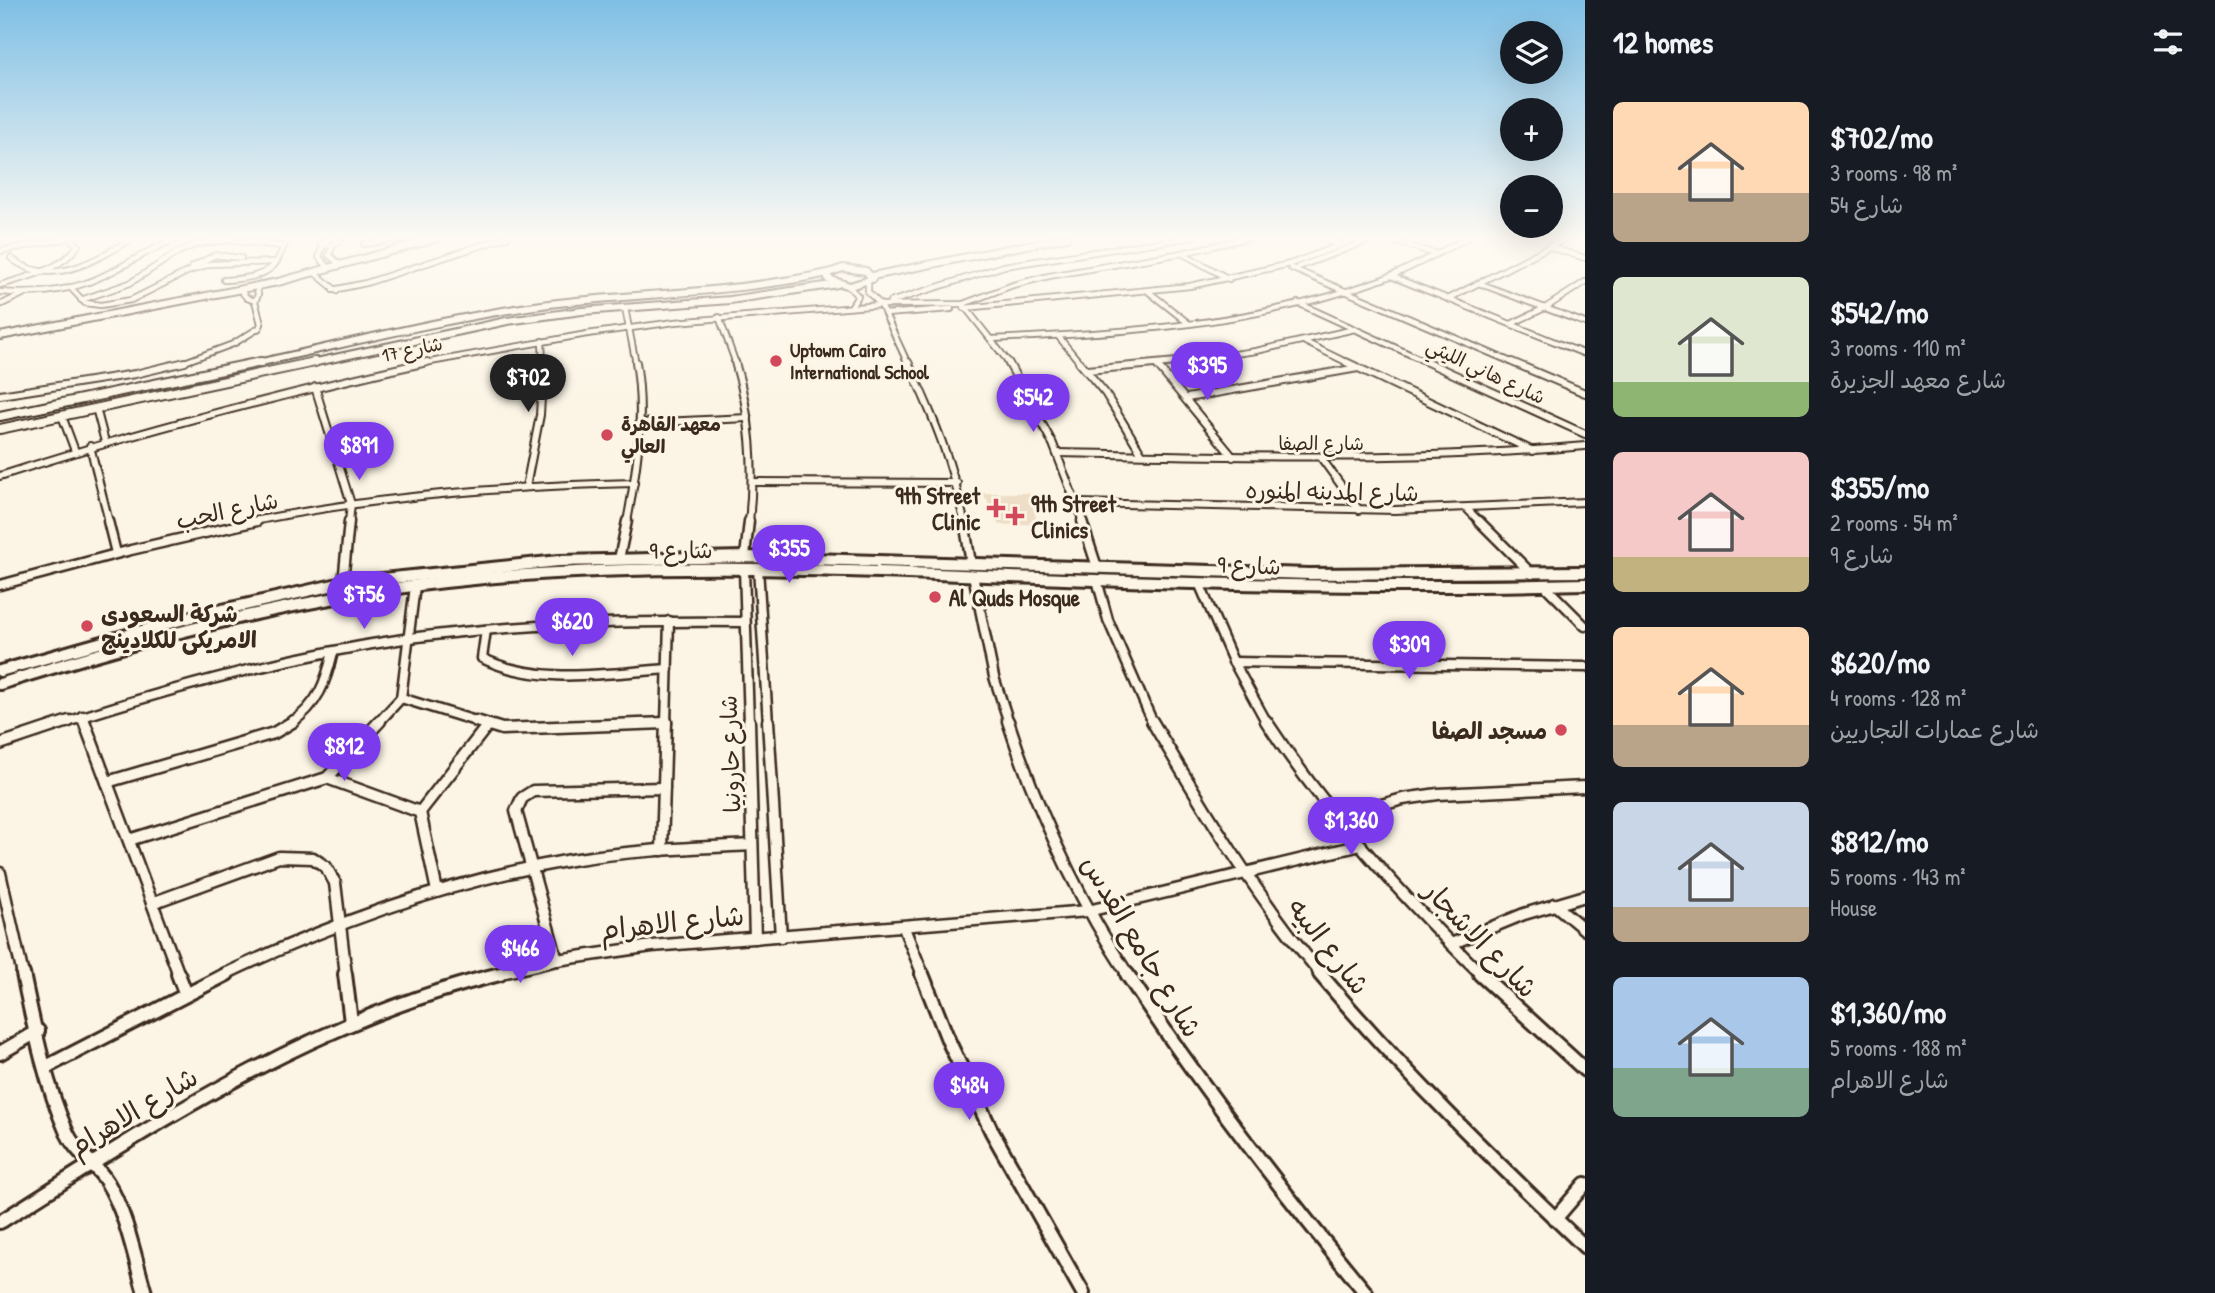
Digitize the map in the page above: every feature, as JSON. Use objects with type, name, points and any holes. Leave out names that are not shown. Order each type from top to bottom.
[{"type":"main road","points":[[0,416],[518,308],[623,297]]},
{"type":"main road","points":[[0,429],[508,321],[748,297]]},
{"type":"main road","name":"شارع 9","points":[[0,671],[191,617],[343,583],[494,566],[619,559],[746,557],[1334,575],[1585,572]]},
{"type":"main road","name":"شارع 9","points":[[0,684],[218,623],[317,601],[415,586],[558,573],[758,568],[1394,587],[1585,584]]},
{"type":"street","points":[[0,305],[16,297]]},
{"type":"street","points":[[79,297],[98,305],[136,297]]},
{"type":"street","points":[[81,300],[89,297]]},
{"type":"street","points":[[0,334],[191,297]]},
{"type":"street","points":[[0,334],[205,297]]},
{"type":"street","points":[[246,297],[255,300]]},
{"type":"street","points":[[0,395],[132,373],[198,357],[259,328],[261,324],[257,297]]},
{"type":"street","points":[[850,307],[857,297]]},
{"type":"street","points":[[873,297],[881,305],[940,430],[957,483],[971,563]]},
{"type":"street","points":[[881,305],[904,297]]},
{"type":"street","name":"شارع 17","points":[[0,476],[105,442],[315,387],[435,360],[629,327],[719,317],[881,305],[965,306],[985,297]]},
{"type":"street","points":[[885,314],[965,306],[1024,307],[1119,297]]},
{"type":"street","points":[[1156,297],[1188,323]]},
{"type":"street","points":[[991,339],[1058,336],[1188,323],[1319,297]]},
{"type":"street","points":[[1364,297],[1565,385],[1585,391]]},
{"type":"street","points":[[1444,297],[1585,354]]},
{"type":"street","points":[[1448,299],[1452,297]]},
{"type":"street","points":[[1517,297],[1585,323]]},
{"type":"street","points":[[1511,324],[1561,297]]},
{"type":"street","name":"شارع هاني الليثي","points":[[1298,303],[1585,434]]},
{"type":"street","points":[[965,306],[1017,375],[1057,453],[1077,503],[1097,567]]},
{"type":"street","points":[[619,559],[634,483],[640,423],[638,373],[625,308]]},
{"type":"street","points":[[719,317],[732,350],[752,437],[752,482],[746,557]]},
{"type":"street","points":[[1087,370],[1157,365],[1305,342],[1355,329]]},
{"type":"street","points":[[1440,330],[1573,383],[1585,391]]},
{"type":"street","points":[[1058,336],[1087,370],[1122,419],[1142,454]]},
{"type":"street","points":[[526,486],[541,422],[544,368],[542,341]]},
{"type":"street","points":[[1305,342],[1534,452]]},
{"type":"street","points":[[1157,365],[1187,398],[1233,457]]},
{"type":"street","points":[[1187,398],[1358,368]]},
{"type":"street","points":[[1565,385],[1573,383]]},
{"type":"street","points":[[315,387],[351,504],[343,583]]},
{"type":"street","points":[[96,408],[105,442]]},
{"type":"street","points":[[62,416],[75,451]]},
{"type":"street","points":[[640,423],[748,418]]},
{"type":"street","points":[[90,446],[116,553]]},
{"type":"street","name":"شارع الصفا","points":[[1057,453],[1322,459],[1534,452],[1585,446]]},
{"type":"street","points":[[1322,459],[1359,510]]},
{"type":"street","points":[[752,482],[957,483]]},
{"type":"street","name":"شارع الحب","points":[[0,584],[218,529],[351,504],[526,486],[634,483]]},
{"type":"street","name":"شارع المدينه المنوره","points":[[1077,503],[1468,510],[1585,502]]},
{"type":"street","points":[[1468,510],[1532,574]]},
{"type":"street","name":"شارع حارونيا","points":[[758,568],[781,937]]},
{"type":"street","name":"شارع حارونيا","points":[[744,569],[755,939]]},
{"type":"street","name":"شارع جامع القدس","points":[[973,575],[989,663],[1004,715],[1052,836],[1088,911],[1175,1046],[1238,1133],[1366,1293]]},
{"type":"street","name":"شارع البيه","points":[[1097,580],[1112,632],[1146,711],[1204,809],[1287,934],[1357,1017],[1471,1138],[1585,1247]]},
{"type":"street","name":"شارع الاشجار","points":[[1199,583],[1233,662],[1281,744],[1338,817],[1451,944],[1533,1025],[1585,1070]]},
{"type":"street","points":[[1544,585],[1585,626]]},
{"type":"street","points":[[129,840],[327,778],[401,698],[415,586]]},
{"type":"street","points":[[0,744],[207,678],[409,638],[486,630],[669,621],[745,622]]},
{"type":"street","points":[[662,850],[669,621]]},
{"type":"street","points":[[486,630],[482,658],[530,674],[668,669]]},
{"type":"street","points":[[107,782],[274,733],[290,724],[304,714],[324,691],[333,652]]},
{"type":"street","points":[[1233,662],[1437,667],[1585,667]]},
{"type":"street","points":[[401,698],[502,729],[666,723]]},
{"type":"street","points":[[82,716],[184,992]]},
{"type":"street","points":[[420,812],[488,726]]},
{"type":"street","points":[[327,778],[420,812]]},
{"type":"street","points":[[1338,817],[1403,799],[1438,794],[1585,787]]},
{"type":"street","points":[[557,960],[516,811],[518,802],[523,795],[533,791],[664,788]]},
{"type":"street","points":[[420,812],[437,891]]},
{"type":"street","points":[[46,1067],[184,992],[240,965],[339,924],[437,891],[572,860],[662,850],[752,845]]},
{"type":"street","name":"شارع الاهرام","points":[[0,1222],[215,1090],[351,1021],[478,979],[557,960],[652,946],[904,928],[1088,911],[1361,845]]},
{"type":"street","points":[[152,903],[279,857],[297,855],[317,859],[330,868],[335,883],[351,1021]]},
{"type":"street","points":[[0,873],[46,1067],[67,1132],[76,1150],[106,1179],[116,1200],[145,1293]]},
{"type":"street","points":[[1451,944],[1554,904],[1585,897]]},
{"type":"street","points":[[1554,904],[1585,930]]},
{"type":"street","points":[[904,928],[949,1042],[992,1132],[1083,1293]]},
{"type":"street","points":[[0,1053],[38,1031]]},
{"type":"street","points":[[1555,1219],[1585,1184]]},
{"type":"shaded area","name":"9th Street Clinics","points":[[983,493],[1029,493],[1038,524],[999,525]]},
{"type":"place","name":"Uptowm Cairo International School","points":[[776,361]]},
{"type":"place","name":"معهد القاهرة العالي","points":[[607,435]]},
{"type":"place","name":"9th Street Clinic","points":[[996,508]]},
{"type":"place","name":"9th Street Clinics","points":[[1015,516]]},
{"type":"place","name":"Al Quds Mosque","points":[[935,597]]},
{"type":"place","name":"شركة السعودى الامريكى للكلادينج","points":[[87,626]]},
{"type":"place","name":"مسجد الصفا","points":[[1561,730]]}]
